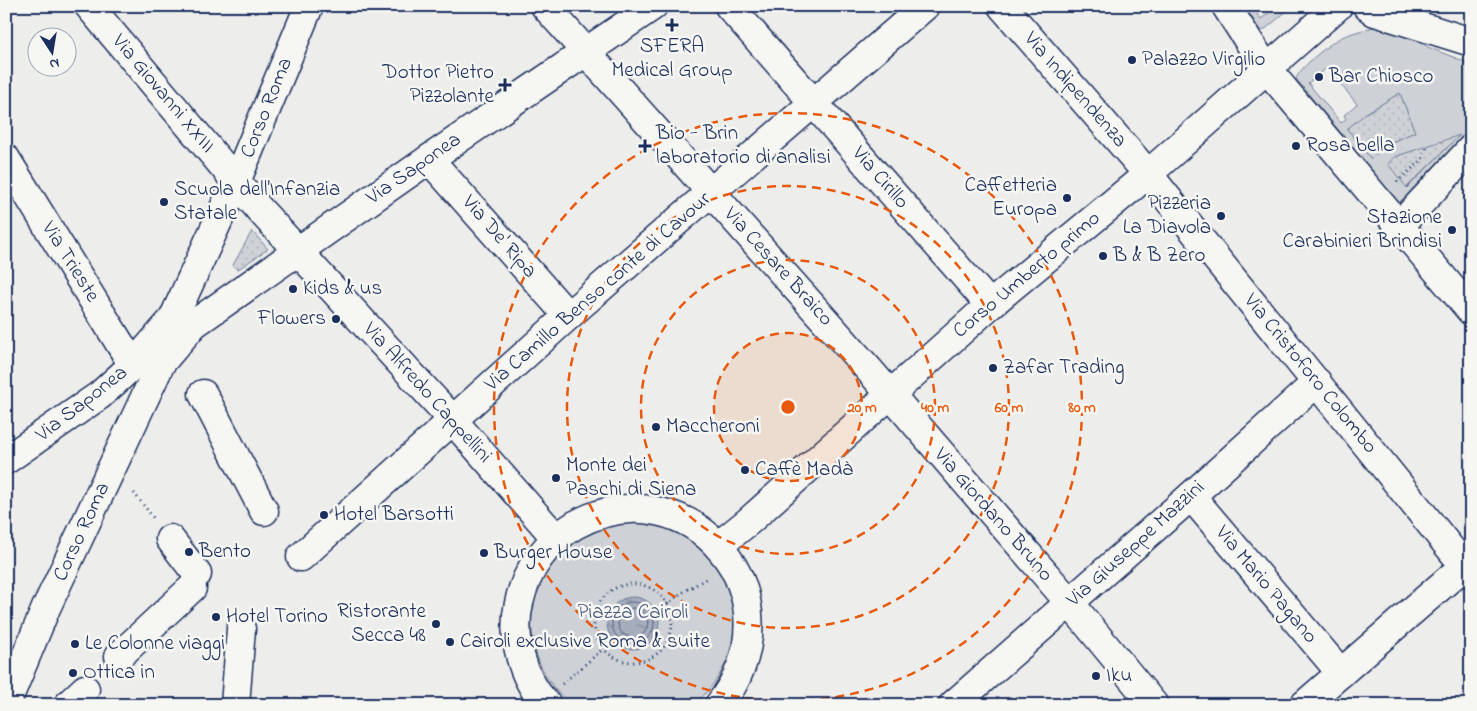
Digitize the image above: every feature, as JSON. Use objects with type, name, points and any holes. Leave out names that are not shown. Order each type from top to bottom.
[{"type":"street","name":"Via Giovanni XXIII","points":[[89,6],[236,182]]},
{"type":"street","name":"Via Cesare Braico","points":[[545,6],[889,395]]},
{"type":"street","name":"Via Saponea","points":[[161,363],[194,324],[429,159],[653,6]]},
{"type":"street","name":"Via Cirillo","points":[[729,6],[990,305]]},
{"type":"street","name":"Via Camillo Benso conte di Cavour","points":[[301,557],[568,316],[815,104],[925,6]]},
{"type":"street","name":"Via Indipendenza","points":[[1002,6],[1148,174]]},
{"type":"street","points":[[1226,6],[1266,68],[1471,311]]},
{"type":"street","name":"Corso Umberto primo","points":[[718,546],[749,521],[990,305],[1148,174],[1338,6]]},
{"type":"street","name":"Corso Roma","points":[[173,319],[236,182],[304,9]]},
{"type":"street","points":[[1383,9],[1471,42]]},
{"type":"street","points":[[1399,226],[1471,149]]},
{"type":"street","name":"Via Trieste","points":[[6,159],[133,365]]},
{"type":"street","name":"Via De' Ripa","points":[[429,159],[568,316]]},
{"type":"street","name":"Via Cristoforo Colombo","points":[[1148,174],[1467,570]]},
{"type":"street","name":"Via Alfredo Cappellini","points":[[236,182],[556,538]]},
{"type":"street","name":"Via Saponea","points":[[7,457],[100,395],[133,365],[173,319]]},
{"type":"street","name":"Corso Roma","points":[[6,704],[46,608],[161,363]]},
{"type":"street","name":"Via Giuseppe Mazzini","points":[[966,701],[1070,603],[1317,382]]},
{"type":"street","points":[[203,394],[264,511]]},
{"type":"street","name":"Via Giordano Bruno","points":[[889,395],[1070,603],[1154,705]]},
{"type":"street","name":"Via Mario Pagano","points":[[1191,496],[1341,673]]},
{"type":"street","points":[[549,699],[533,687],[518,650],[517,610],[529,572],[540,555],[556,538],[584,520],[601,514],[637,510],[664,514],[689,524],[718,546],[736,570],[745,591],[750,626],[745,660],[738,677],[719,705]]},
{"type":"street","points":[[119,656],[194,581],[170,540]]},
{"type":"street","points":[[1304,705],[1467,570]]},
{"type":"street","points":[[235,705],[241,629]]},
{"type":"path","points":[[1377,199],[1422,160],[1427,146]]},
{"type":"path","points":[[134,493],[170,540]]},
{"type":"path","points":[[667,604],[714,574]]},
{"type":"path","points":[[629,584],[639,584],[654,590],[667,604],[671,614],[672,629],[666,643],[656,654],[642,661],[626,662],[611,656],[604,649],[594,631],[594,616],[600,602],[610,591],[629,584]]},
{"type":"path","points":[[549,699],[604,649]]},
{"type":"green space","points":[[1245,6],[1251,6],[1261,19],[1277,6],[1293,6],[1263,31],[1259,29]]},
{"type":"green space","points":[[1387,23],[1430,48],[1471,64],[1471,127],[1399,203],[1296,79],[1309,62],[1337,40]],"holes":[[[1327,68],[1357,104],[1344,115],[1346,119],[1341,123],[1308,83]],[[1400,93],[1415,132],[1387,144],[1371,159],[1347,129],[1366,113]],[[1460,135],[1407,188],[1388,164],[1394,157]]]},
{"type":"green space","points":[[1400,93],[1415,132],[1387,144],[1371,159],[1347,129],[1366,113]]},
{"type":"green space","points":[[1461,134],[1406,188],[1387,164],[1394,157]]},
{"type":"green space","points":[[252,231],[268,249],[237,270],[233,265]]},
{"type":"green space","name":"Piazza Cairoli","points":[[637,522],[663,527],[682,534],[707,556],[722,576],[731,597],[734,620],[732,643],[725,665],[712,686],[693,705],[572,705],[554,688],[542,668],[534,645],[532,621],[534,598],[542,575],[556,556],[575,540],[605,527]]},
{"type":"water","points":[[628,597],[638,597],[652,604],[659,618],[659,628],[652,642],[638,649],[628,649],[618,645],[611,638],[607,628],[607,618],[611,608],[618,601]]},
{"type":"place","name":"SFERA Medical Group","points":[[672,25]]},
{"type":"place","name":"Palazzo Virgilio","points":[[1132,60]]},
{"type":"place","name":"Bar Chiosco","points":[[1319,77]]},
{"type":"place","name":"Dottor Pietro Pizzolante","points":[[505,85]]},
{"type":"place","name":"Bio - Brin laboratorio di analisi","points":[[645,146]]},
{"type":"place","name":"Rosa bella","points":[[1296,146]]},
{"type":"place","name":"Caffetteria Europa","points":[[1067,198]]},
{"type":"place","name":"Scuola dell’Infanzia Statale","points":[[164,202]]},
{"type":"place","name":"Pizzeria La Diavola","points":[[1221,216]]},
{"type":"place","name":"Stazione Carabinieri Brindisi","points":[[1452,230]]},
{"type":"place","name":"B & B Zero","points":[[1103,256]]},
{"type":"place","name":"Kids & us","points":[[293,289]]},
{"type":"place","name":"Flowers","points":[[336,319]]},
{"type":"place","name":"Zafar Trading","points":[[993,368]]},
{"type":"place","name":"Maccheroni","points":[[656,427]]},
{"type":"place","name":"Caffè Madà","points":[[745,470]]},
{"type":"place","name":"Monte dei Paschi di Siena","points":[[556,478]]},
{"type":"place","name":"Hotel Barsotti","points":[[324,515]]},
{"type":"place","name":"Bento","points":[[189,552]]},
{"type":"place","name":"Burger House","points":[[484,553]]},
{"type":"place","name":"Hotel Torino","points":[[216,617]]},
{"type":"place","name":"Ristorante Secca 48","points":[[436,624]]},
{"type":"place","name":"Cairoli exclusive Roma & suite","points":[[450,642]]},
{"type":"place","name":"Le Colonne viaggi","points":[[75,644]]},
{"type":"place","name":"Ottica in","points":[[73,673]]},
{"type":"place","name":"Iku","points":[[1096,676]]}]
